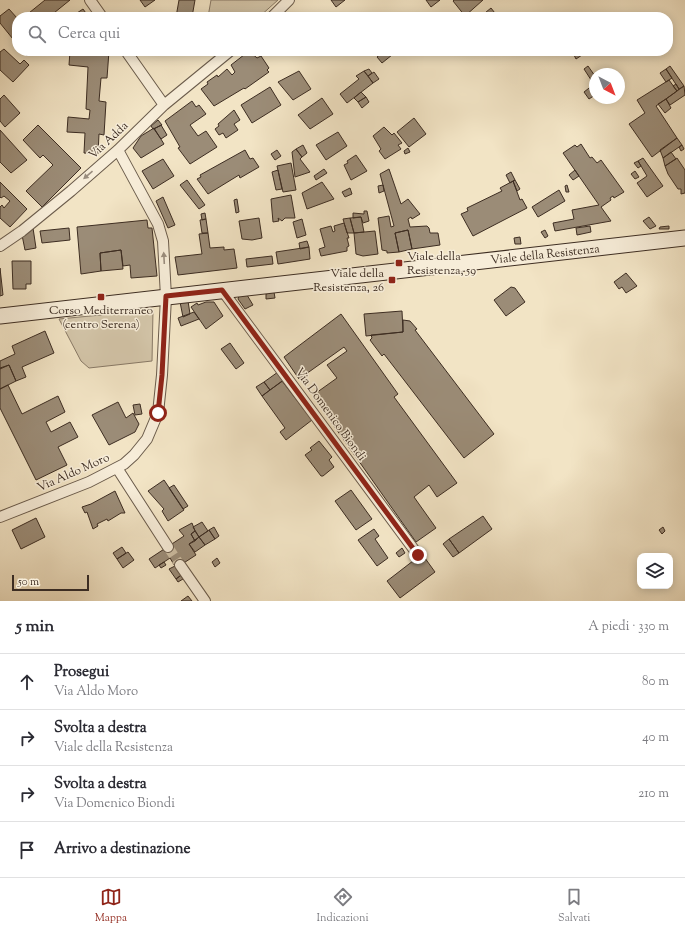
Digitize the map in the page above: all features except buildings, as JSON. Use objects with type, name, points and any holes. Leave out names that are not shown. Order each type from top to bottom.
[{"type":"main road","name":"Viale della Resistenza","points":[[0,316],[685,238]]},
{"type":"street","points":[[90,0],[98,12]]},
{"type":"street","points":[[277,12],[289,0]]},
{"type":"street","points":[[130,56],[164,105]]},
{"type":"street","name":"Via Adda","points":[[0,246],[22,231],[118,150],[164,105],[224,56]]},
{"type":"street","name":"Via Aldo Moro","points":[[0,517],[89,482],[117,468],[134,455],[147,439],[158,413],[162,375],[166,296],[163,241],[158,224],[118,150]]},
{"type":"street","name":"Via Domenico Biondi","points":[[222,290],[418,555]]},
{"type":"street","points":[[117,468],[168,547]]},
{"type":"street","points":[[180,565],[205,601]]},
{"type":"shaded area","points":[[211,0],[278,0],[265,12],[209,12]]},
{"type":"shaded area","points":[[153,310],[152,361],[89,368],[81,361],[59,319]]},
{"type":"tunnel","points":[[168,547],[180,565]]},
{"type":"place","name":"Viale della Resistenza, 59","points":[[399,263]]},
{"type":"place","name":"Viale della Resistenza, 26","points":[[392,280]]},
{"type":"place","name":"Corso Mediterraneo (centro Serena)","points":[[101,297]]},
{"type":"route","points":[[158,413],[162,375],[166,296],[222,290],[418,555]]}]
